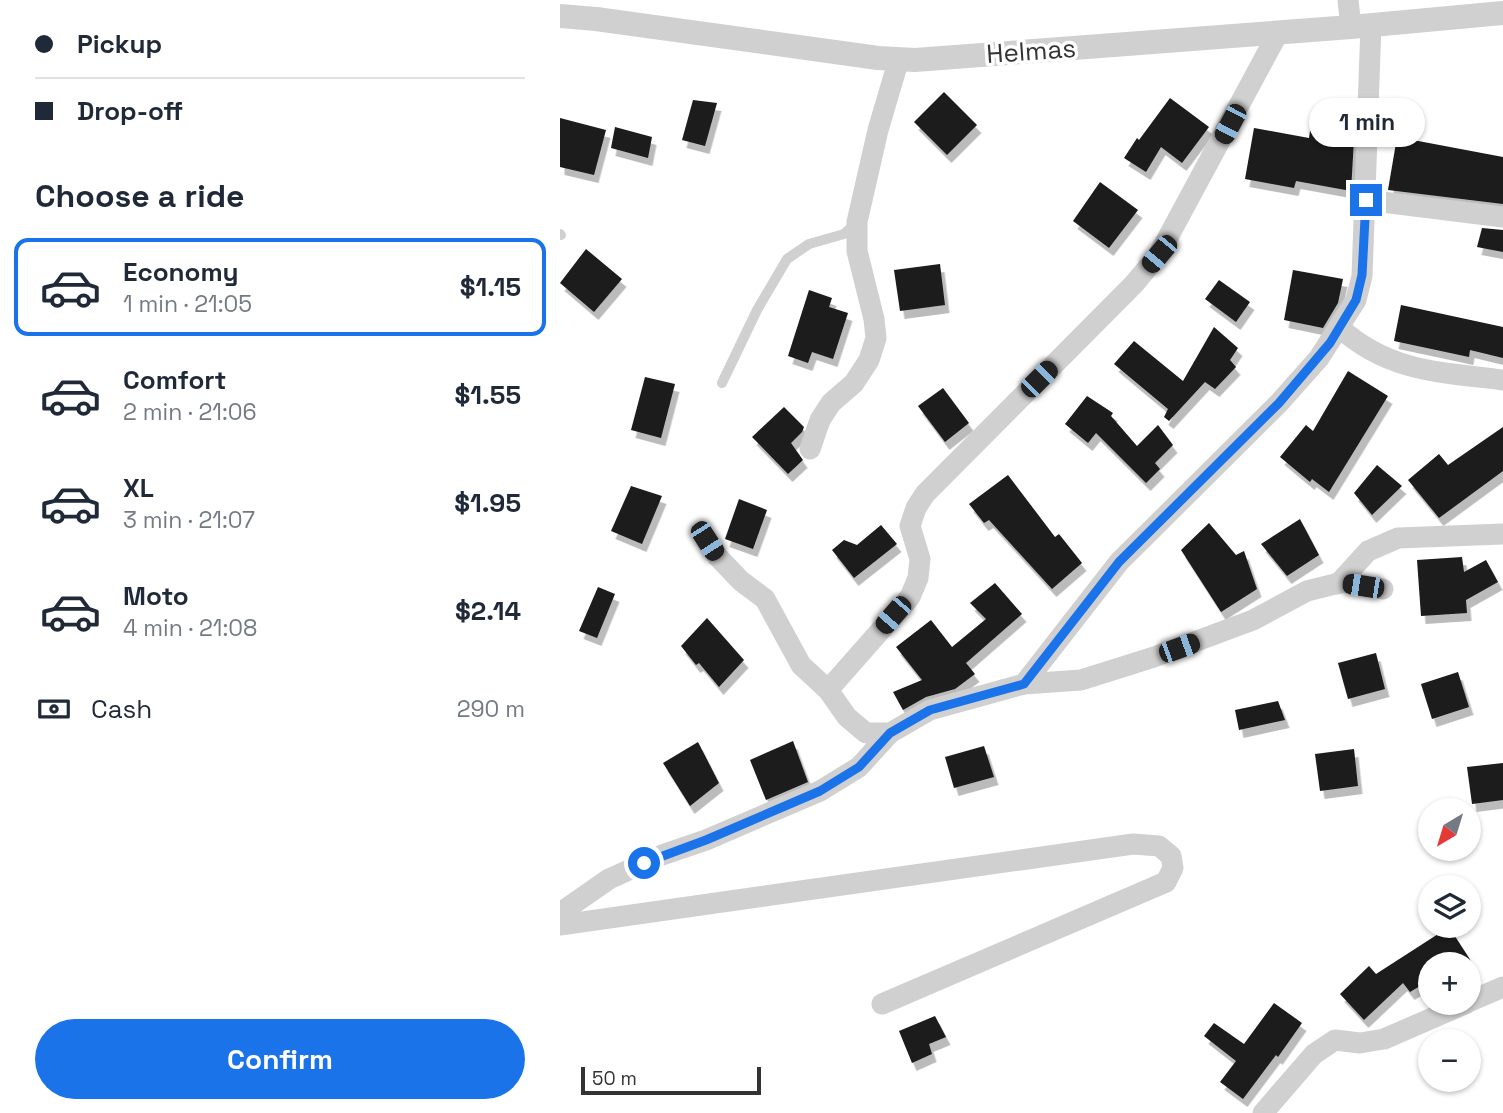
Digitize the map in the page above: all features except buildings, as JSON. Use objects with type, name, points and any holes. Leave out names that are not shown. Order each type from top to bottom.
[{"type":"street","points":[[1024,684],[1119,562],[1279,403],[1319,358],[1356,300],[1362,275],[1366,200],[1361,26],[1348,0]]},
{"type":"street","name":"Helmas","points":[[560,16],[899,59],[926,59],[1503,13]]},
{"type":"street","points":[[828,690],[910,597],[918,578],[920,559],[909,526],[925,494],[1134,284],[1159,254],[1278,33]]},
{"type":"street","points":[[810,449],[820,420],[831,403],[854,383],[869,360],[876,338],[858,251],[857,222],[878,130],[899,59]]},
{"type":"street","points":[[1366,200],[1503,217]]},
{"type":"street","points":[[1340,328],[1359,345],[1383,358],[1428,371],[1503,380]]},
{"type":"street","points":[[1338,584],[1368,551],[1398,538],[1503,534]]},
{"type":"street","points":[[707,541],[741,581],[765,599],[802,665],[828,690],[847,717],[866,733],[890,733]]},
{"type":"street","points":[[560,913],[609,879],[820,791],[859,767],[890,733],[930,710],[1024,684],[1081,680],[1154,657],[1252,620],[1307,591],[1343,582],[1383,589]]},
{"type":"street","points":[[560,925],[1133,844],[1159,846],[1171,856],[1174,868],[1166,882],[882,1004]]},
{"type":"street","points":[[1481,996],[1503,987]]},
{"type":"street","points":[[1263,1113],[1314,1054],[1335,1040],[1384,1040],[1439,1015]]},
{"type":"lane","points":[[722,383],[757,310],[787,259],[809,244],[844,234],[857,222]]},
{"type":"route","points":[[644,863],[706,840],[820,791],[859,767],[890,733],[930,710],[1024,684],[1119,562],[1279,403],[1330,343],[1356,300],[1362,275],[1366,200]]}]
